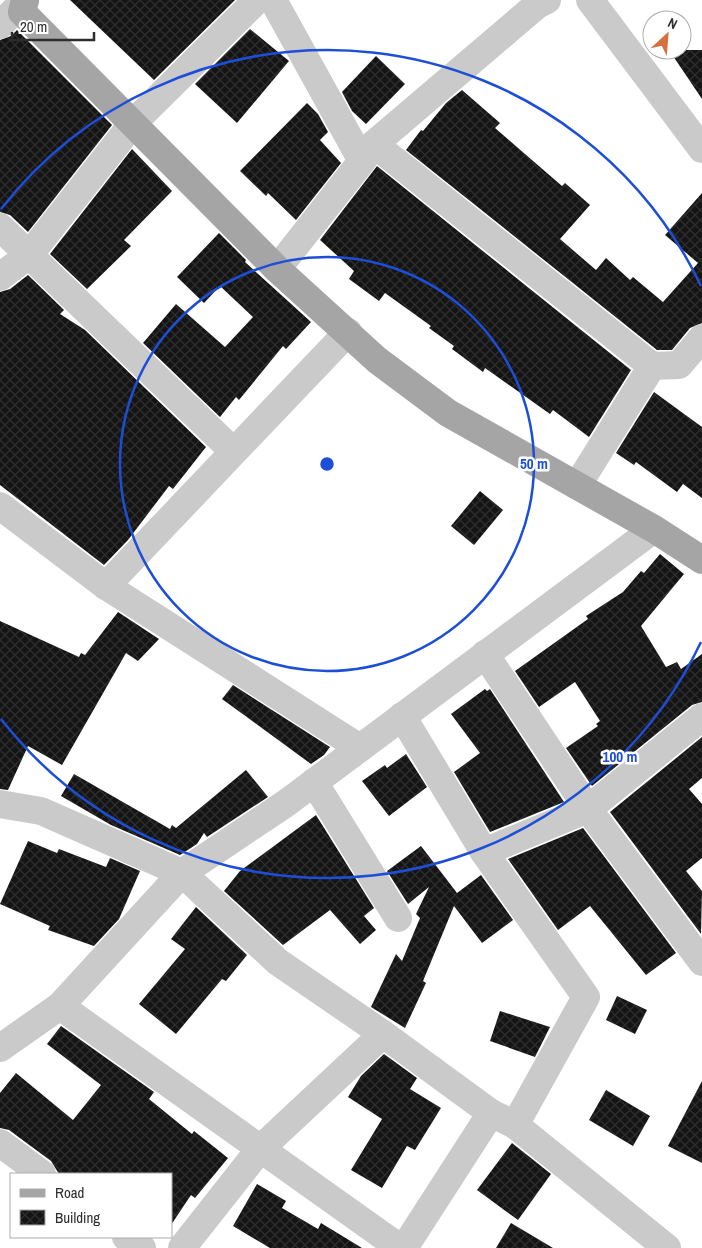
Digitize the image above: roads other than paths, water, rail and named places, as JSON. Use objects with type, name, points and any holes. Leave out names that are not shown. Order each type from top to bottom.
[{"type":"main road","points":[[25,0],[22,12],[134,122],[277,269],[384,366],[448,412],[654,529],[702,560]]},
{"type":"street","points":[[0,25],[25,0]]},
{"type":"street","points":[[0,277],[30,254],[134,122],[258,0]]},
{"type":"street","points":[[273,0],[368,152],[652,366],[678,365],[702,338]]},
{"type":"street","points":[[590,0],[702,149]]},
{"type":"street","points":[[277,269],[368,152],[536,5],[544,1]]},
{"type":"street","points":[[0,227],[233,451]]},
{"type":"street","points":[[106,586],[348,332]]},
{"type":"street","points":[[577,486],[652,366]]},
{"type":"street","points":[[0,506],[106,586],[360,748]]},
{"type":"street","points":[[0,1048],[60,1006],[182,874],[314,782],[654,529]]},
{"type":"street","points":[[485,654],[588,810],[702,962]]},
{"type":"street","points":[[402,716],[484,852],[586,997],[514,1125]]},
{"type":"street","points":[[484,852],[588,810],[702,718]]},
{"type":"street","points":[[314,782],[398,918]]},
{"type":"street","points":[[0,804],[41,811],[182,874],[278,962],[383,1034],[491,1113],[514,1125],[667,1248]]},
{"type":"street","points":[[60,1006],[402,1248],[491,1113]]},
{"type":"street","points":[[182,1248],[260,1149],[383,1034]]},
{"type":"street","points":[[0,1143],[41,1173]]},
{"type":"street","points":[[127,1238],[142,1248]]}]
